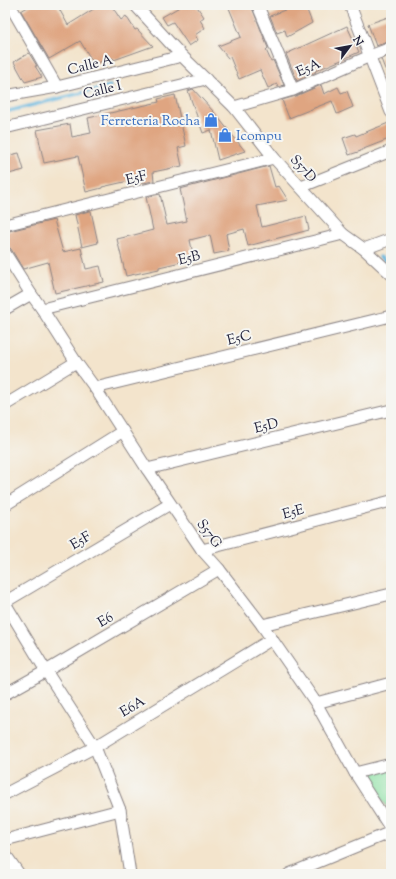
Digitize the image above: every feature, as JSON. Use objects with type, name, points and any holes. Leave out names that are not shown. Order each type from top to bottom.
[{"type":"street","points":[[10,5],[57,87]]},
{"type":"street","points":[[350,5],[391,112]]},
{"type":"street","points":[[258,6],[293,90]]},
{"type":"street","name":"S57D","points":[[142,7],[182,56],[234,107],[274,158],[343,234],[364,249],[391,274]]},
{"type":"street","name":"E5A","points":[[234,107],[293,90],[391,48]]},
{"type":"street","name":"Calle A","points":[[5,96],[57,87],[182,56]]},
{"type":"street","name":"Calle I","points":[[5,128],[206,79]]},
{"type":"street","points":[[301,187],[391,151]]},
{"type":"street","name":"E5F","points":[[5,225],[274,158]]},
{"type":"street","name":"E5B","points":[[42,309],[343,234]]},
{"type":"street","points":[[364,249],[391,238]]},
{"type":"street","name":"S57G","points":[[5,253],[170,504],[202,550],[220,569],[262,625],[316,703],[391,831]]},
{"type":"street","points":[[5,309],[31,294]]},
{"type":"street","name":"E5C","points":[[95,388],[391,316]]},
{"type":"street","points":[[5,405],[76,362]]},
{"type":"street","name":"E5D","points":[[147,469],[391,410]]},
{"type":"street","points":[[5,505],[123,431]]},
{"type":"street","name":"E5E","points":[[202,550],[391,501]]},
{"type":"street","name":"E5F","points":[[5,603],[170,504]]},
{"type":"street","name":"E6","points":[[5,694],[220,569]]},
{"type":"street","points":[[262,625],[391,594]]},
{"type":"street","points":[[5,603],[46,671],[95,747],[120,810],[130,874]]},
{"type":"street","name":"E6A","points":[[5,794],[95,747],[272,639]]},
{"type":"street","points":[[316,703],[391,683]]},
{"type":"street","points":[[356,773],[391,764]]},
{"type":"street","points":[[5,840],[120,810]]},
{"type":"street","points":[[288,874],[391,831]]},
{"type":"street","points":[[5,854],[19,874]]},
{"type":"green space","points":[[391,764],[391,812],[361,772]]},
{"type":"building","points":[[31,5],[57,5],[68,25],[100,5],[111,5],[121,20],[126,16],[135,30],[137,29],[153,46],[114,60],[113,58],[94,64],[80,41],[49,59],[21,11]]},
{"type":"building","points":[[183,5],[196,5],[204,17],[200,20],[205,28],[195,35],[198,40],[189,46],[173,22],[167,25],[162,17]]},
{"type":"building","points":[[237,5],[251,5],[268,48],[266,50],[271,61],[273,60],[284,85],[278,87],[277,84],[268,88],[260,70],[239,79],[230,57],[228,58],[218,46],[241,37],[229,8]]},
{"type":"building","points":[[285,5],[305,5],[312,23],[287,37],[285,30],[277,33],[270,16],[287,9]]},
{"type":"building","points":[[391,16],[391,41],[376,46],[368,24]]},
{"type":"building","points":[[347,26],[359,52],[315,71],[316,72],[297,81],[286,54]]},
{"type":"building","points":[[29,53],[42,77],[25,82],[14,62]]},
{"type":"building","points":[[391,55],[391,82],[390,82],[381,59]]},
{"type":"building","points":[[321,85],[324,94],[338,87],[341,93],[347,91],[353,107],[337,114],[332,101],[289,118],[282,100],[296,96]]},
{"type":"building","points":[[193,89],[245,151],[218,160],[211,130],[203,133],[188,91]]},
{"type":"building","points":[[175,95],[186,146],[178,148],[182,166],[153,172],[154,181],[143,183],[142,178],[86,192],[78,156],[44,163],[37,130],[70,124],[72,137],[91,133],[88,118],[159,102],[158,99]]},
{"type":"building","points":[[391,122],[391,134],[389,139],[349,155],[343,138],[355,134],[356,136]]},
{"type":"building","points":[[19,153],[24,170],[5,175],[5,156]]},
{"type":"building","points":[[269,166],[275,187],[279,186],[288,200],[257,206],[262,227],[306,216],[309,230],[248,246],[244,229],[226,234],[229,251],[214,254],[210,235],[190,240],[194,259],[159,267],[159,269],[126,276],[117,239],[153,230],[146,197],[160,194],[167,225],[187,221],[180,189]]},
{"type":"building","points":[[91,211],[98,243],[82,247],[75,215]]},
{"type":"building","points":[[54,220],[63,252],[81,248],[86,269],[100,266],[104,282],[55,293],[48,262],[23,269],[11,249],[5,246],[5,232]]},
{"type":"waterway","points":[[5,112],[110,86]]},
{"type":"waterway","points":[[380,257],[391,265]]},
{"type":"place","name":"Ferreteria Rocha","points":[[211,120]]},
{"type":"place","name":"Icompu","points":[[225,135]]}]
